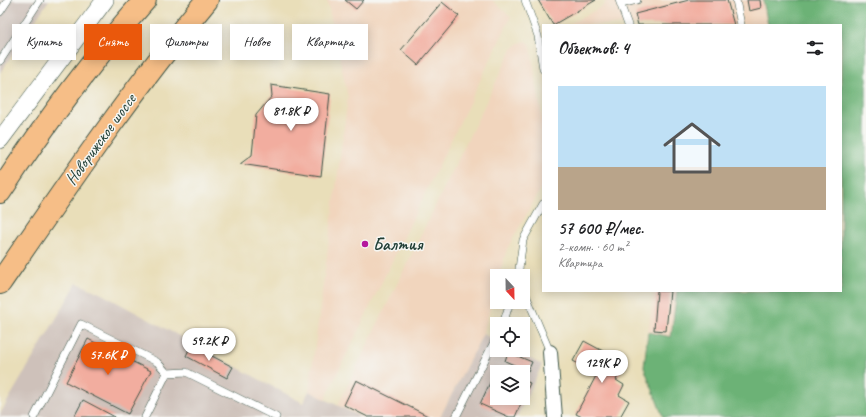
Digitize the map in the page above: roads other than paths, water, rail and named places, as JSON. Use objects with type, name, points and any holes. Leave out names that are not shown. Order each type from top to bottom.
[{"type":"highway","points":[[0,192],[59,106],[118,31],[145,0]]},
{"type":"highway","name":"Новорижское шоссе","points":[[0,283],[134,91],[207,0]]},
{"type":"street","points":[[0,140],[105,0]]},
{"type":"street","points":[[550,352],[555,417]]},
{"type":"lane","points":[[0,12],[8,0]]},
{"type":"lane","points":[[0,61],[40,0]]},
{"type":"lane","points":[[524,0],[538,36],[542,62]]},
{"type":"lane","points":[[628,24],[620,2],[637,0]]},
{"type":"lane","points":[[736,0],[741,24]]},
{"type":"lane","points":[[519,269],[523,240],[542,206]]},
{"type":"lane","points":[[530,305],[550,352]]},
{"type":"lane","points":[[34,417],[81,324],[157,362],[167,373]]},
{"type":"lane","points":[[456,417],[490,350]]},
{"type":"lane","points":[[167,373],[186,372],[272,416]]},
{"type":"lane","points":[[145,417],[167,373]]},
{"type":"place","name":"Балтия","points":[[365,244]]}]
